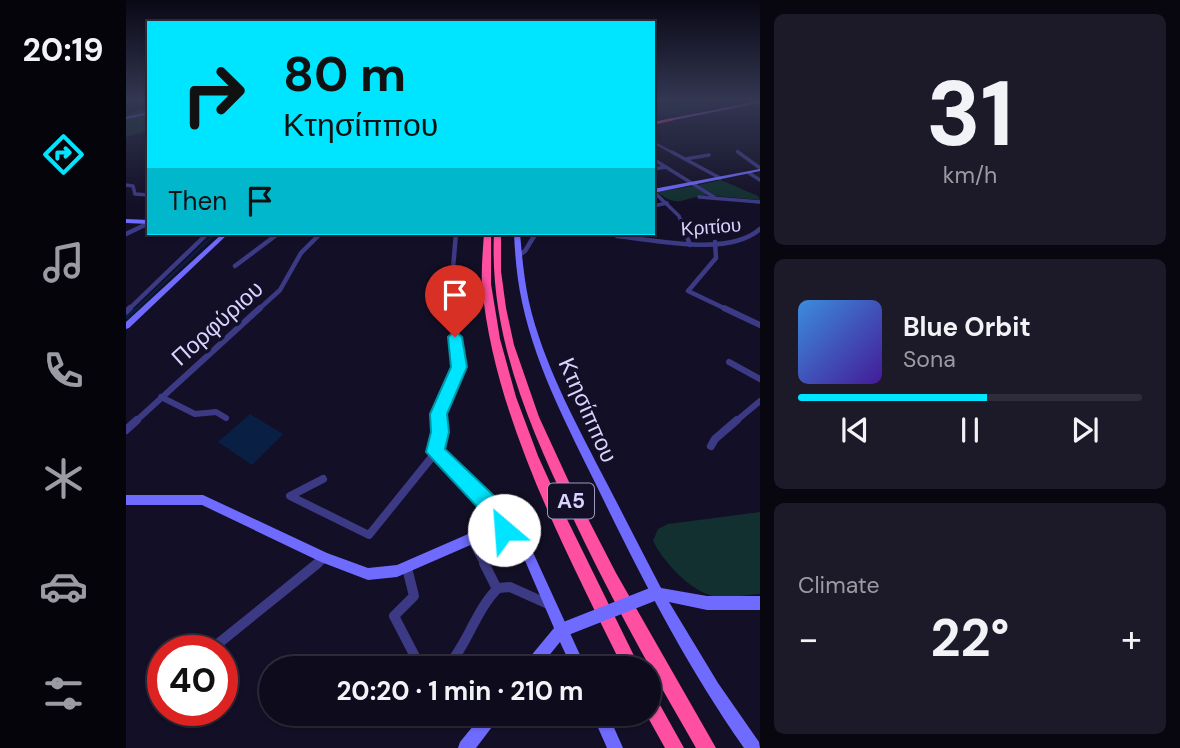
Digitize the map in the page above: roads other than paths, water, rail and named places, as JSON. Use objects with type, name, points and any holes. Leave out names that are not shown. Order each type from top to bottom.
[{"type":"highway","name":"Α5","points":[[487,235],[486,270],[490,312],[516,408],[570,541],[626,656]]},
{"type":"highway","name":"Α5","points":[[497,235],[498,281],[510,351],[553,463],[610,579],[661,673],[707,748]]},
{"type":"highway","points":[[661,723],[675,748]]},
{"type":"main road","points":[[655,191],[757,174]]},
{"type":"main road","points":[[126,220],[147,222]]},
{"type":"main road","points":[[126,326],[224,235]]},
{"type":"main road","name":"Κτησίππου","points":[[517,235],[517,256],[530,314],[555,387],[656,593],[709,685],[754,748]]},
{"type":"main road","points":[[126,500],[203,500],[325,558],[368,574],[407,568],[471,539],[509,531],[527,552],[574,656]]},
{"type":"main road","points":[[540,656],[562,630],[656,593],[708,603],[760,603]]},
{"type":"main road","points":[[466,748],[483,726]]},
{"type":"main road","points":[[605,726],[615,748]]},
{"type":"street","points":[[655,143],[720,178]]},
{"type":"street","points":[[737,151],[757,174]]},
{"type":"street","points":[[685,159],[709,155]]},
{"type":"street","points":[[736,158],[745,159]]},
{"type":"street","points":[[655,162],[714,197]]},
{"type":"street","points":[[655,169],[666,167]]},
{"type":"street","points":[[126,185],[133,186],[135,194],[147,195]]},
{"type":"street","points":[[655,193],[680,217],[690,245]]},
{"type":"street","points":[[699,197],[760,202]]},
{"type":"street","points":[[655,206],[667,203]]},
{"type":"street","points":[[126,234],[147,223]]},
{"type":"street","name":"Κριτίου","points":[[619,235],[690,245],[749,239],[760,229]]},
{"type":"street","points":[[126,312],[206,235]]},
{"type":"street","points":[[235,266],[276,235]]},
{"type":"street","name":"Πορφύριου","points":[[126,430],[280,290],[303,251],[316,235]]},
{"type":"street","points":[[323,479],[290,496],[369,535],[436,452],[440,432],[439,414],[459,365],[451,292],[456,235]]},
{"type":"street","points":[[517,256],[525,251],[535,235]]},
{"type":"street","points":[[715,242],[718,251],[713,265],[690,284],[688,291],[760,325]]},
{"type":"street","points":[[729,362],[760,379]]},
{"type":"street","points":[[161,397],[195,414],[216,412],[226,418]]},
{"type":"street","points":[[711,446],[723,431],[760,401]]},
{"type":"street","points":[[436,452],[506,522],[509,531]]},
{"type":"street","points":[[471,539],[497,589]]},
{"type":"street","points":[[229,635],[325,558]]},
{"type":"street","points":[[407,568],[414,596],[394,616],[416,656]]},
{"type":"street","points":[[458,656],[482,604],[497,589],[510,587],[551,605]]},
{"type":"water","points":[[250,414],[283,434],[252,465],[218,442]]},
{"type":"waterway","points":[[135,310],[214,235]]},
{"type":"waterway","points":[[126,318],[137,308]]}]
